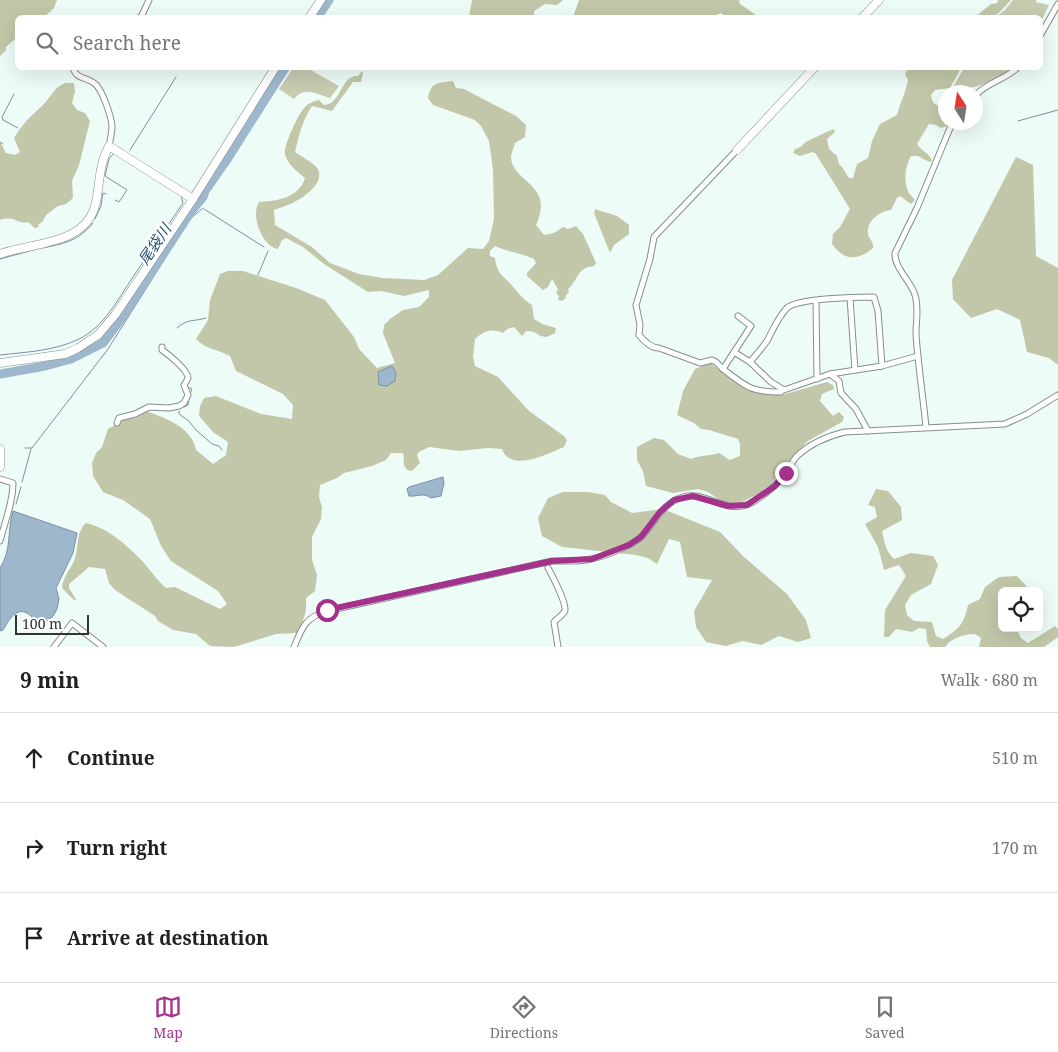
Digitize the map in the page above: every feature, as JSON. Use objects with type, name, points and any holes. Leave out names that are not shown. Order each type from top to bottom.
[{"type":"street","points":[[141,15],[149,0]]},
{"type":"street","points":[[312,15],[321,0]]},
{"type":"street","points":[[865,15],[879,0]]},
{"type":"street","points":[[1043,31],[1058,4]]},
{"type":"street","points":[[0,254],[69,236],[89,219],[96,203],[101,162],[109,146],[112,124],[103,96],[95,83],[79,77],[73,70]]},
{"type":"street","points":[[0,363],[65,354],[98,335],[115,316],[193,200],[275,70]]},
{"type":"street","points":[[812,70],[654,237],[650,259],[636,305],[640,325],[639,336],[654,348],[668,350],[700,363],[712,360],[748,388],[770,392],[781,392],[782,389],[784,390],[830,374],[882,366],[918,356]]},
{"type":"street","points":[[983,88],[1010,75],[1016,70]]},
{"type":"street","points":[[926,427],[916,332],[916,299],[895,258],[950,130]]},
{"type":"street","points":[[109,146],[193,200]]},
{"type":"street","points":[[750,362],[766,342],[791,304],[850,298],[874,298],[878,311],[882,366]]},
{"type":"street","points":[[850,298],[855,370]]},
{"type":"street","points":[[816,301],[817,378]]},
{"type":"street","points":[[724,369],[751,326],[738,316]]},
{"type":"street","points":[[117,422],[119,418],[132,416],[149,407],[175,407],[184,403],[187,399],[188,392],[184,386],[187,380],[186,373],[162,350],[162,347]]},
{"type":"street","points":[[734,352],[750,362],[771,382],[782,389]]},
{"type":"street","points":[[830,374],[839,381],[841,393],[856,409],[868,431]]},
{"type":"street","points":[[294,647],[307,621],[312,616],[327,610],[552,561],[585,560],[629,545],[641,537],[660,512],[674,500],[684,496],[693,496],[728,506],[747,505],[775,486],[796,457],[832,435],[845,432],[1005,424],[1027,414],[1058,395]]},
{"type":"street","points":[[0,449],[0,467]]},
{"type":"street","points":[[0,478],[13,483],[10,506],[0,541]]},
{"type":"street","points":[[548,568],[556,581],[565,610],[554,622],[558,647]]},
{"type":"street","points":[[54,647],[72,624],[103,647]]},
{"type":"green space","points":[[0,0],[57,0],[54,8],[46,15],[15,15],[15,39],[0,56]]},
{"type":"green space","points":[[472,0],[563,0],[557,5],[545,4],[534,11],[534,15],[469,15]]},
{"type":"green space","points":[[579,0],[739,0],[740,4],[756,15],[724,15],[721,13],[716,15],[574,15]]},
{"type":"green space","points":[[998,0],[1011,0],[996,15],[977,15],[991,4],[997,3]]},
{"type":"green space","points":[[1013,0],[1036,0],[1036,2],[1049,5],[1043,18],[1043,15],[998,15]]},
{"type":"green space","points":[[292,70],[311,70],[339,86],[330,98],[306,92],[294,99],[279,89]]},
{"type":"green space","points":[[908,70],[960,70],[952,85],[938,85],[938,90],[935,90],[931,95],[933,102],[938,106],[938,126],[929,124],[917,144],[932,161],[929,162],[918,156],[911,156],[906,173],[906,187],[915,200],[911,204],[900,196],[897,198],[891,210],[882,212],[869,225],[868,234],[873,248],[856,257],[846,256],[841,254],[832,244],[833,234],[840,227],[850,209],[816,154],[813,152],[800,156],[793,153],[795,149],[806,142],[834,129],[835,132],[827,139],[829,149],[837,156],[839,164],[849,178],[853,178],[857,164],[868,158],[872,141],[880,124],[897,115],[908,80],[905,74]]},
{"type":"green space","points":[[963,70],[1010,70],[984,84],[954,85]]},
{"type":"green space","points":[[362,71],[361,82],[353,82],[332,111],[312,106],[301,128],[295,152],[317,168],[319,178],[314,188],[305,196],[291,204],[274,210],[275,225],[312,247],[330,263],[359,274],[383,278],[424,280],[438,275],[468,248],[483,249],[489,241],[494,219],[493,170],[489,141],[481,126],[475,120],[433,105],[428,98],[429,93],[436,84],[453,81],[456,88],[464,89],[516,116],[526,125],[525,137],[515,143],[511,158],[513,166],[518,173],[537,192],[540,201],[540,211],[536,225],[544,235],[554,233],[563,227],[568,229],[576,226],[583,234],[596,263],[594,266],[581,271],[562,301],[558,300],[559,296],[556,293],[558,289],[552,279],[548,287],[543,290],[527,276],[527,273],[536,263],[534,259],[495,246],[490,251],[490,256],[495,258],[502,275],[532,305],[534,319],[542,324],[556,328],[555,333],[547,337],[526,331],[522,336],[514,327],[507,329],[503,333],[488,331],[475,339],[473,356],[475,366],[498,377],[529,411],[564,436],[567,440],[564,447],[530,460],[521,461],[513,460],[506,456],[502,449],[488,448],[459,451],[429,447],[419,452],[417,455],[420,463],[412,471],[405,467],[403,453],[391,453],[386,460],[372,466],[344,473],[320,485],[321,519],[312,537],[312,560],[317,575],[315,591],[306,598],[304,616],[296,633],[276,634],[234,647],[210,646],[196,634],[173,630],[115,590],[109,583],[105,569],[89,567],[69,584],[69,588],[76,599],[75,601],[62,588],[75,558],[81,530],[86,523],[102,529],[124,544],[166,588],[175,587],[220,609],[227,604],[218,591],[171,561],[161,546],[150,519],[123,500],[103,492],[93,476],[92,463],[96,453],[102,447],[108,429],[127,418],[138,417],[146,411],[177,424],[189,435],[196,450],[213,464],[226,455],[228,442],[213,432],[199,416],[200,406],[204,398],[216,396],[261,414],[292,419],[293,405],[283,394],[236,371],[230,356],[207,347],[196,339],[208,320],[210,300],[220,274],[228,271],[243,271],[296,288],[325,300],[354,337],[359,349],[377,368],[395,363],[383,333],[384,325],[403,310],[419,307],[429,297],[429,290],[404,296],[381,291],[368,292],[324,264],[303,247],[286,238],[282,240],[278,249],[267,243],[260,230],[256,215],[259,202],[273,201],[286,197],[293,194],[302,185],[305,178],[290,164],[286,158],[285,150],[302,110],[317,100],[324,105],[330,103],[348,80],[358,76]]},
{"type":"green space","points":[[65,83],[74,83],[75,92],[72,103],[77,110],[85,113],[90,121],[79,165],[72,181],[73,198],[46,215],[38,225],[39,227],[35,228],[28,222],[24,223],[13,219],[0,220],[0,142],[6,153],[15,155],[20,152],[14,138],[17,133],[55,90]]},
{"type":"green space","points":[[1016,157],[1033,165],[1036,256],[1058,268],[1058,365],[1049,358],[1027,352],[1020,320],[997,309],[971,318],[953,299],[952,280]]},
{"type":"green space","points":[[595,209],[617,216],[629,225],[629,234],[614,245],[610,253],[594,213]]},
{"type":"green space","points":[[710,363],[749,391],[782,395],[827,382],[833,385],[834,389],[822,394],[820,401],[833,416],[839,412],[844,417],[842,422],[808,441],[791,458],[771,484],[758,494],[740,503],[721,501],[708,492],[698,489],[673,493],[646,486],[643,471],[637,460],[637,447],[654,438],[664,440],[678,454],[691,459],[719,453],[730,460],[740,456],[738,439],[701,429],[694,423],[677,415],[683,391],[695,369]]},
{"type":"green space","points":[[876,489],[888,491],[901,507],[902,520],[882,531],[889,553],[894,559],[911,553],[933,556],[938,565],[931,584],[911,595],[905,605],[907,615],[914,621],[932,622],[936,636],[943,639],[960,625],[965,617],[968,605],[980,599],[985,587],[999,577],[1017,576],[1027,587],[998,587],[998,632],[1018,632],[1021,638],[1028,643],[1055,626],[1058,629],[1058,637],[1044,647],[979,647],[981,638],[971,634],[954,639],[945,647],[930,647],[927,641],[926,629],[919,628],[912,632],[896,629],[889,637],[884,637],[885,610],[906,576],[899,565],[884,570],[878,547],[865,524],[877,517],[875,507],[868,505]]},
{"type":"green space","points":[[563,492],[588,492],[605,495],[611,502],[632,513],[663,509],[720,532],[743,556],[787,594],[806,620],[811,638],[798,642],[779,636],[761,645],[743,641],[726,646],[706,642],[696,627],[694,611],[712,580],[687,577],[680,542],[669,539],[657,564],[648,558],[636,555],[562,547],[542,536],[538,518],[548,498]]},
{"type":"water","points":[[392,366],[396,373],[395,381],[387,386],[379,385],[378,372]]},
{"type":"water","points":[[443,477],[444,483],[441,496],[431,498],[423,495],[409,496],[407,489],[409,487]]},
{"type":"water","points":[[13,511],[77,533],[73,553],[56,588],[59,599],[53,616],[41,627],[29,614],[19,612],[12,616],[3,630],[0,631],[0,568],[8,547]]},
{"type":"waterway","name":"尾袋川","points":[[319,15],[329,0]]},
{"type":"waterway","name":"尾袋川","points":[[0,374],[71,359],[103,343],[121,319],[190,213],[203,197],[205,191],[284,70]]},
{"type":"waterway","points":[[130,150],[176,77]]},
{"type":"waterway","points":[[14,94],[2,117],[3,120],[18,128]]},
{"type":"waterway","points":[[1018,121],[1058,110]]},
{"type":"waterway","points":[[114,153],[109,159],[105,176],[127,190],[119,202],[115,200]]},
{"type":"waterway","points":[[95,219],[101,206],[103,193],[106,194]]},
{"type":"waterway","points":[[0,355],[60,346],[79,339],[96,327],[116,303],[183,203],[181,195]]},
{"type":"waterway","points":[[25,448],[32,448],[108,349],[190,219],[203,208]]},
{"type":"waterway","points":[[204,209],[264,247]]},
{"type":"waterway","points":[[42,248],[76,238],[93,223]]},
{"type":"waterway","points":[[0,259],[37,249]]},
{"type":"waterway","points":[[258,275],[268,251]]},
{"type":"waterway","points":[[177,328],[188,321],[206,318]]},
{"type":"waterway","points":[[187,384],[187,387],[192,389],[190,394]]},
{"type":"waterway","points":[[184,407],[188,405],[189,398]]},
{"type":"waterway","points":[[179,411],[179,414],[189,421],[195,429],[222,450]]},
{"type":"waterway","points":[[130,417],[133,418],[140,414]]},
{"type":"waterway","points":[[22,482],[31,449]]},
{"type":"waterway","points":[[16,504],[21,487]]},
{"type":"route","points":[[327,610],[552,561],[592,559],[629,545],[641,537],[660,512],[674,500],[684,496],[693,496],[716,504],[738,507],[747,505],[775,486],[786,473]]}]
